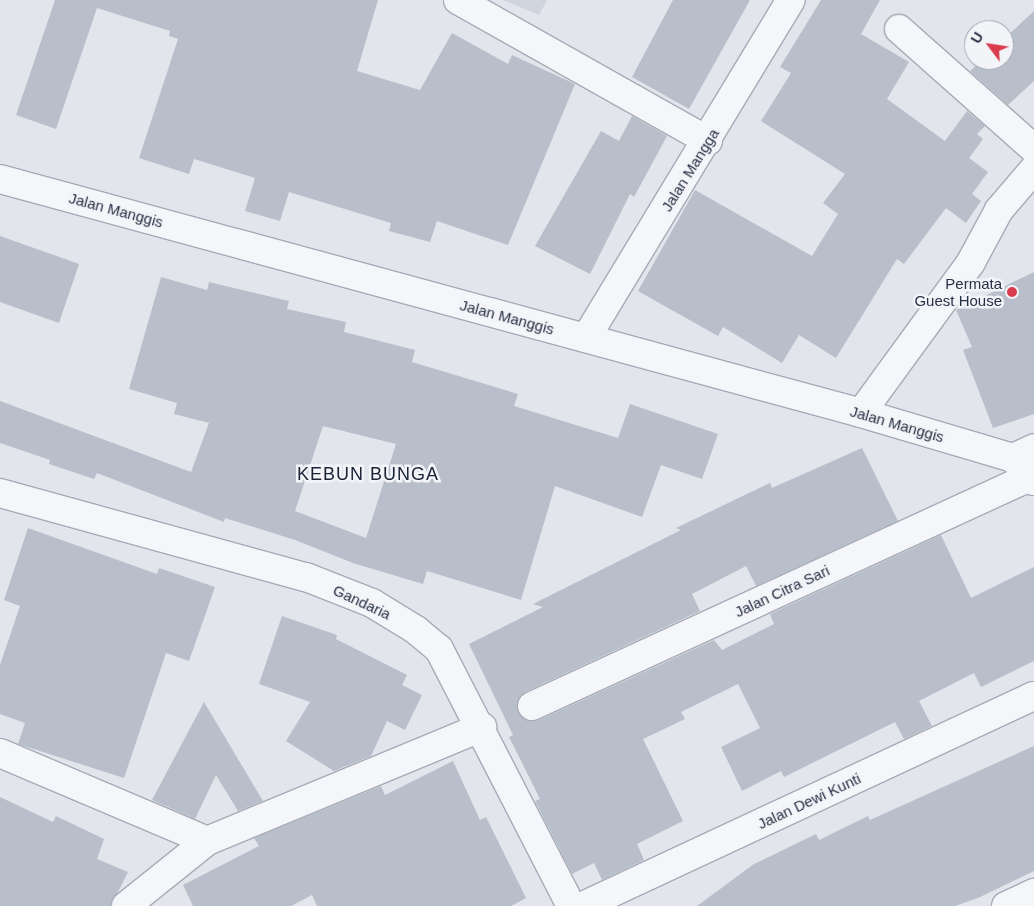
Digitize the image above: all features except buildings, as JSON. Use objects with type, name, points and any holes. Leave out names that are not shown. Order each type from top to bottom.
[{"type":"street","points":[[458,0],[708,141]]},
{"type":"street","name":"Jalan Mangga","points":[[586,338],[708,141],[791,0]]},
{"type":"street","points":[[899,29],[1034,148]]},
{"type":"street","points":[[861,414],[971,262],[999,210],[1034,169]]},
{"type":"street","name":"Jalan Manggis","points":[[0,179],[861,414],[1028,466]]},
{"type":"street","name":"Jalan Citra Sari","points":[[532,706],[1028,466]]},
{"type":"street","name":"Gandaria","points":[[0,493],[306,577],[372,603],[439,649],[482,727],[571,906]]},
{"type":"street","name":"Jalan Dewi Kunti","points":[[584,906],[1034,696]]},
{"type":"street","points":[[126,906],[207,841],[482,727]]},
{"type":"street","points":[[0,753],[207,841]]},
{"type":"street","points":[[1006,906],[1034,892]]},
{"type":"shaded area","points":[[503,0],[547,0],[539,15]]},
{"type":"place","name":"Permata Guest House","points":[[1012,292]]},
{"type":"district","name":"KEBUN BUNGA","points":[[368,474]]}]
